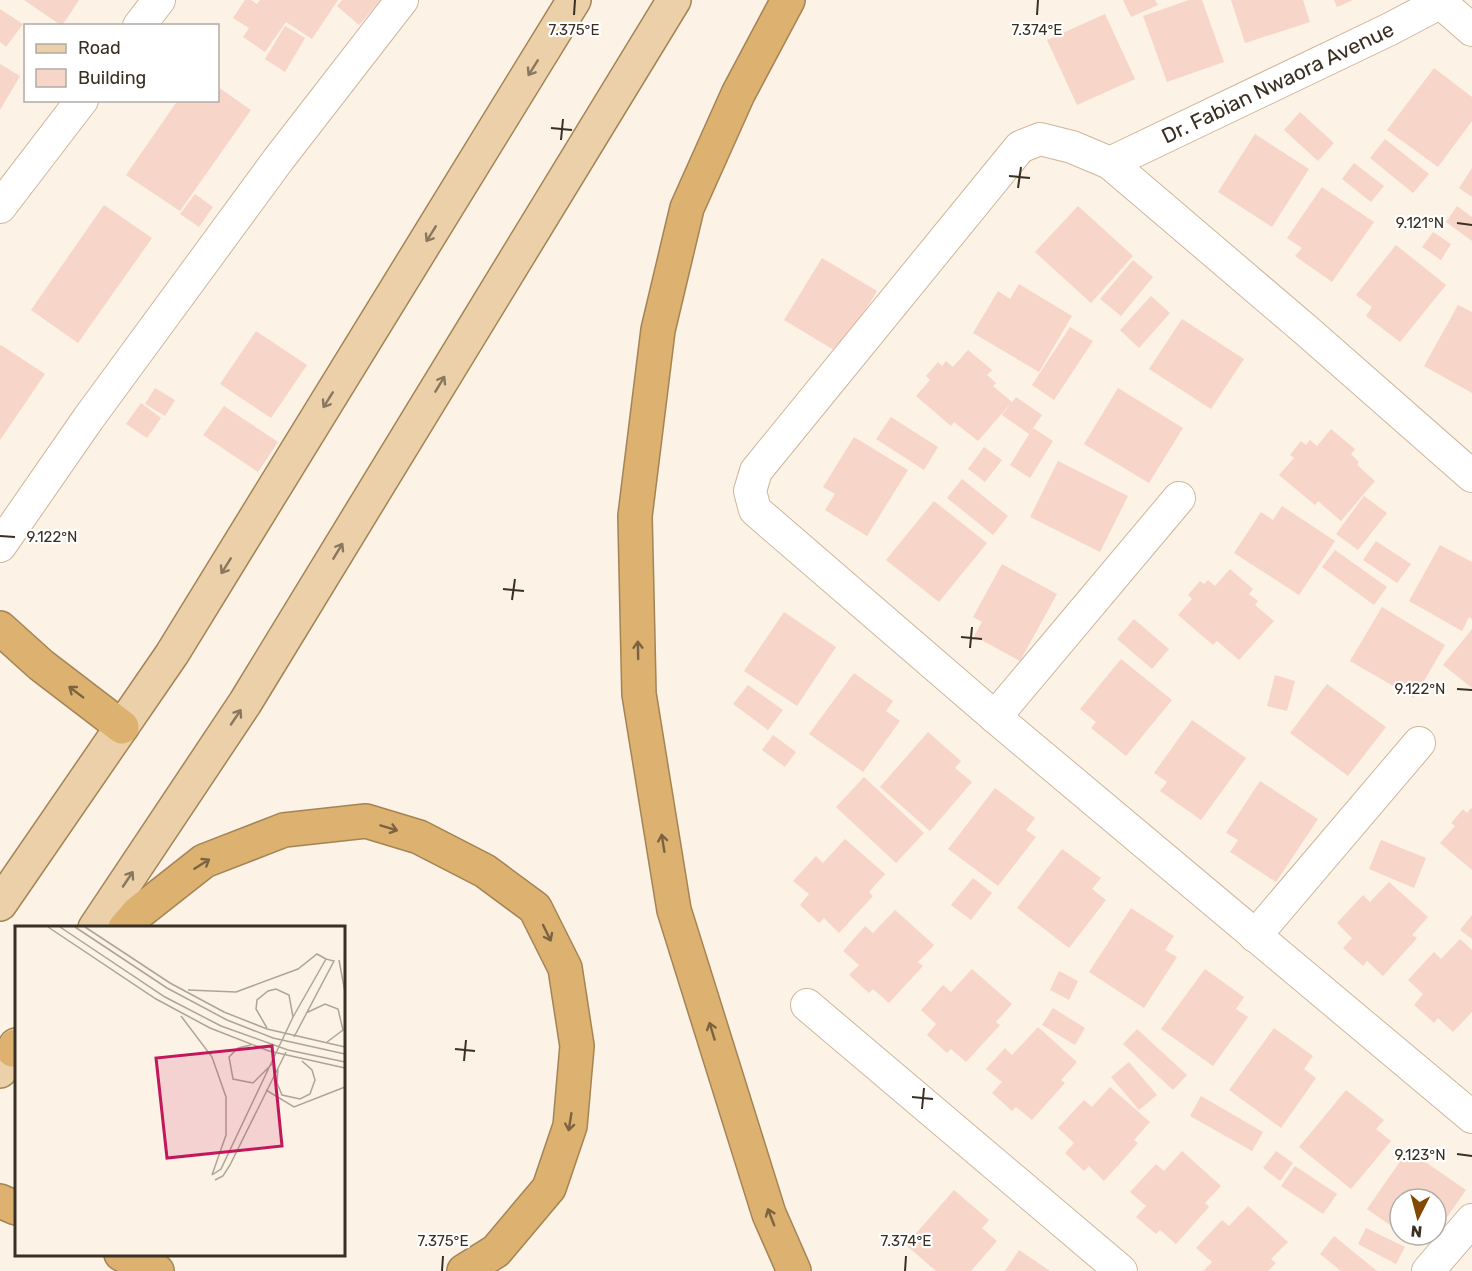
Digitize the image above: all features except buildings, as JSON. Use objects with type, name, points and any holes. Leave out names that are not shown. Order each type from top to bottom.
[{"type":"highway","points":[[788,0],[738,94],[687,208],[658,330],[635,516],[639,694],[674,910],[769,1214],[794,1271]]},
{"type":"highway","points":[[0,628],[41,665],[122,727]]},
{"type":"highway","points":[[126,926],[138,913],[204,861],[284,830],[366,821],[419,837],[485,871],[535,908],[565,968],[576,1046],[570,1126],[549,1188],[496,1251],[464,1271]]},
{"type":"highway","points":[[0,1201],[15,1208]]},
{"type":"highway","points":[[125,1256],[157,1271]]},
{"type":"main road","points":[[0,904],[172,654],[574,0]]},
{"type":"main road","points":[[96,926],[245,703],[674,0]]},
{"type":"street","points":[[141,24],[159,0]]},
{"type":"street","points":[[0,546],[88,419],[278,160],[402,0]]},
{"type":"street","points":[[1442,1],[1472,30]]},
{"type":"street","name":"Dr. Fabian Nwaora Avenue","points":[[1110,163],[1390,29],[1442,1]]},
{"type":"street","points":[[0,207],[80,102]]},
{"type":"street","points":[[1472,476],[1316,338],[1110,163],[1072,147],[1040,139],[1020,147],[756,471],[750,491],[755,510],[995,717],[1472,1118]]},
{"type":"street","points":[[995,717],[1179,498]]},
{"type":"street","points":[[1255,936],[1419,742]]},
{"type":"street","points":[[807,1005],[1121,1271]]},
{"type":"street","points":[[1428,1271],[1472,1220]]}]
